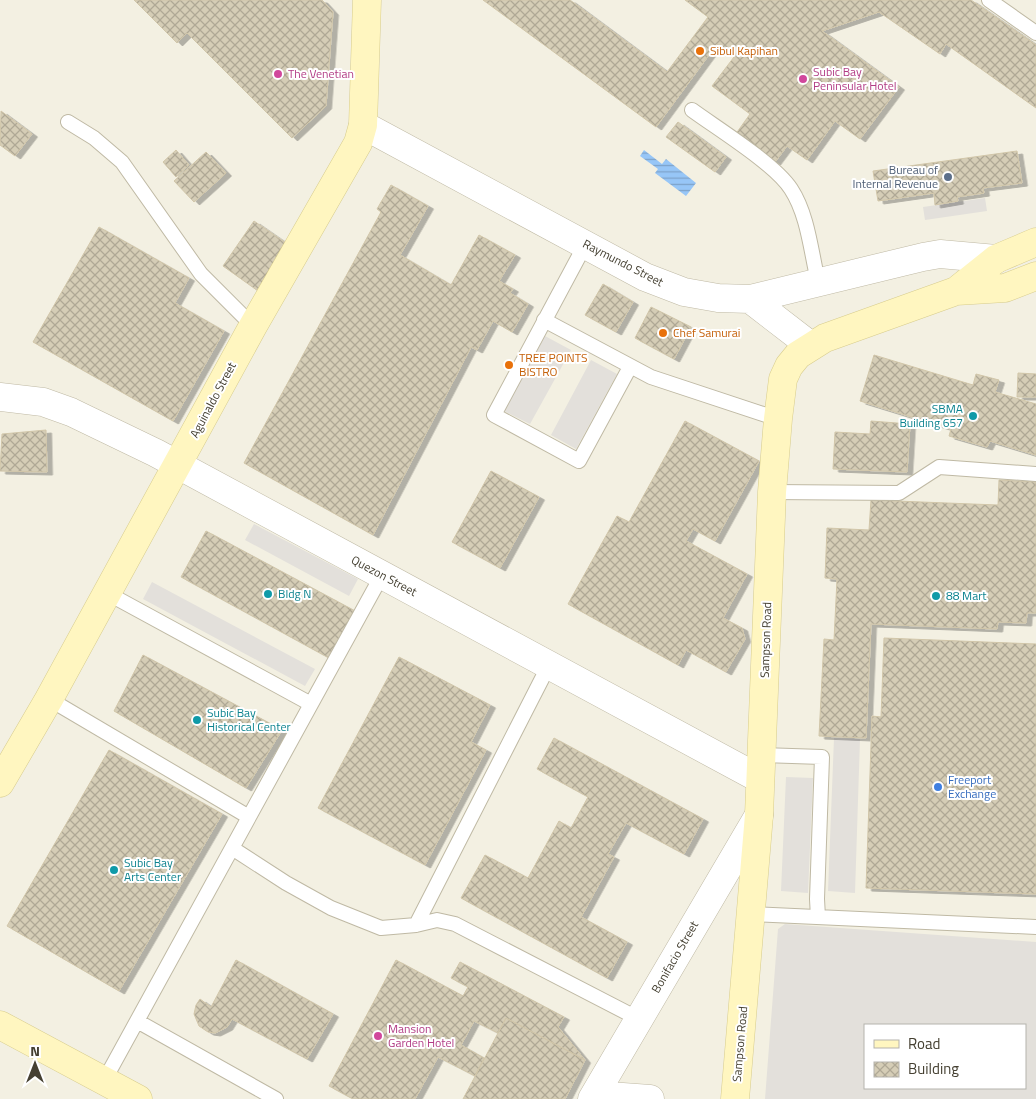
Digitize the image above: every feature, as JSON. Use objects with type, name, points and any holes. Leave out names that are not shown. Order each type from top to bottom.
[{"type":"main road","name":"Aguinaldo Street","points":[[0,783],[49,699],[253,326],[348,164],[358,143],[363,125],[365,1]]},
{"type":"main road","name":"Sampson Road","points":[[956,291],[996,259],[1036,242]]},
{"type":"main road","name":"Sampson Road","points":[[735,1099],[759,815],[772,492],[782,385],[789,366],[798,355],[825,338],[956,291],[1004,288],[1036,276]]},
{"type":"main road","points":[[0,1024],[138,1099]]},
{"type":"street","name":"Raymundo Street","points":[[363,125],[645,277],[684,292],[718,298],[750,299],[818,281],[940,254],[996,259]]},
{"type":"street","points":[[750,299],[811,346]]},
{"type":"street","name":"Quezon Street","points":[[0,397],[43,402],[71,412],[178,464],[550,665],[761,767]]},
{"type":"street","name":"Bonifacio Street","points":[[593,1097],[759,815]]},
{"type":"street","points":[[593,1097],[650,1099]]},
{"type":"lane","points":[[989,0],[1036,33]]},
{"type":"lane","points":[[692,110],[774,170],[790,188],[799,204],[818,281]]},
{"type":"lane","points":[[68,122],[94,138],[122,162],[201,274],[253,326]]},
{"type":"lane","points":[[586,244],[494,415],[579,461],[630,368]]},
{"type":"lane","points":[[544,320],[630,368],[651,377],[778,419]]},
{"type":"lane","points":[[772,492],[899,493],[939,467],[1036,474]]},
{"type":"lane","points":[[104,1081],[382,575]]},
{"type":"lane","points":[[107,593],[311,704]]},
{"type":"lane","points":[[416,925],[550,665]]},
{"type":"lane","points":[[49,699],[249,816]]},
{"type":"lane","points":[[761,767],[822,757],[818,917]]},
{"type":"lane","points":[[232,848],[286,883],[331,908],[381,928],[416,925],[437,920],[455,924],[639,1019]]},
{"type":"lane","points":[[750,914],[1036,927]]},
{"type":"lane","points":[[137,1021],[251,1093],[276,1099]]},
{"type":"shaded area","points":[[985,198],[987,211],[925,220],[923,207]]},
{"type":"shaded area","points":[[545,336],[571,350],[530,424],[504,411]]},
{"type":"shaded area","points":[[591,360],[617,374],[576,449],[551,435]]},
{"type":"shaded area","points":[[254,524],[358,579],[349,596],[245,540]]},
{"type":"shaded area","points":[[152,582],[315,669],[305,686],[143,599]]},
{"type":"shaded area","points":[[834,738],[860,739],[855,893],[828,891]]},
{"type":"shaded area","points":[[786,777],[813,778],[808,893],[781,891]]},
{"type":"shaded area","points":[[785,924],[1036,942],[1036,1099],[765,1099],[778,929]]},
{"type":"water","points":[[644,150],[662,164],[666,159],[696,183],[686,196],[655,173],[658,169],[640,156]]},
{"type":"building","name":"The Venetian","points":[[134,0],[322,0],[333,12],[326,106],[292,138],[187,33],[177,43]]},
{"type":"building","name":"Subic Bay Peninsular Hotel","points":[[483,0],[570,0],[667,72],[708,17],[685,0],[971,0],[1036,45],[1036,108],[946,44],[940,54],[879,12],[822,31],[899,87],[860,139],[835,121],[807,160],[787,146],[775,162],[735,135],[750,114],[712,86],[734,57],[717,44],[656,127]]},
{"type":"building","points":[[1,111],[32,134],[15,156],[0,145]]},
{"type":"building","points":[[678,122],[726,157],[715,172],[666,137]]},
{"type":"building","points":[[176,150],[189,165],[176,177],[163,162]]},
{"type":"building","name":"Bureau of Internal Revenue","points":[[1017,151],[1022,183],[983,188],[984,193],[957,197],[958,201],[935,205],[934,193],[878,201],[873,171]]},
{"type":"building","points":[[206,152],[226,173],[194,202],[174,181]]},
{"type":"building","points":[[391,185],[428,206],[400,255],[451,285],[479,235],[515,255],[499,281],[513,289],[510,293],[528,304],[512,332],[493,321],[477,350],[471,347],[373,535],[244,463],[381,212],[377,209]]},
{"type":"building","points":[[254,221],[290,246],[258,291],[223,266]]},
{"type":"building","points":[[99,227],[189,278],[175,303],[224,331],[173,421],[33,342]]},
{"type":"building","points":[[603,284],[633,302],[616,332],[585,315]]},
{"type":"building","name":"Chef Samurai","points":[[651,307],[691,327],[674,359],[635,338]]},
{"type":"building","name":"SBMA Building 657","points":[[874,355],[973,385],[976,374],[999,380],[995,392],[1036,404],[1036,455],[990,441],[987,447],[949,436],[951,429],[860,401]]},
{"type":"building","points":[[1018,373],[1036,374],[1036,397],[1017,397]]},
{"type":"building","points":[[685,421],[759,461],[715,541],[693,529],[686,541],[747,574],[723,618],[742,628],[745,639],[726,672],[686,650],[678,665],[568,604],[617,516],[629,522]]},
{"type":"building","points":[[871,421],[910,424],[907,472],[833,469],[835,432],[870,434]]},
{"type":"building","points":[[46,430],[47,472],[0,471],[2,434]]},
{"type":"building","points":[[491,471],[539,497],[500,568],[452,542]]},
{"type":"building","name":"88 Mart","points":[[999,480],[1036,482],[1036,613],[1027,613],[1026,623],[998,622],[997,629],[871,624],[866,738],[819,736],[824,639],[834,640],[837,579],[825,578],[827,528],[869,530],[871,500],[998,505]]},
{"type":"building","name":"Bldg N","points":[[206,531],[355,611],[329,658],[181,577]]},
{"type":"building","points":[[884,638],[1036,644],[1036,894],[866,888],[872,716],[881,717]]},
{"type":"building","name":"Subic Bay Historical Center","points":[[143,655],[282,730],[246,788],[114,711]]},
{"type":"building","points":[[399,657],[490,705],[471,742],[486,750],[425,865],[318,808]]},
{"type":"building","points":[[554,738],[703,819],[684,854],[626,823],[608,854],[614,857],[581,917],[627,942],[607,978],[461,898],[485,855],[528,878],[559,821],[571,828],[588,797],[537,769]]},
{"type":"building","name":"Subic Bay Arts Center","points":[[109,750],[222,814],[119,991],[7,926]]},
{"type":"building","points":[[236,960],[333,1014],[307,1059],[232,1019],[227,1027],[215,1033],[208,1032],[199,1026],[194,1014],[196,1005],[200,999],[211,1007]]},
{"type":"building","points":[[396,960],[463,996],[468,987],[451,978],[460,962],[564,1017],[558,1027],[585,1060],[506,1018],[498,1033],[474,1021],[461,1045],[484,1058],[475,1076],[438,1057],[415,1099],[353,1099],[329,1086]]},
{"type":"building","points":[[506,1018],[585,1060],[565,1099],[463,1099]]},
{"type":"place","name":"Sibul Kapihan","points":[[700,51]]},
{"type":"place","name":"The Venetian","points":[[278,74]]},
{"type":"place","name":"Subic Bay Peninsular Hotel","points":[[803,79]]},
{"type":"place","name":"Bureau of Internal Revenue","points":[[948,177]]},
{"type":"place","name":"Chef Samurai","points":[[663,333]]},
{"type":"place","name":"TREE POINTS BISTRO","points":[[509,365]]},
{"type":"place","name":"SBMA Building 657","points":[[973,416]]},
{"type":"place","name":"Bldg N","points":[[268,594]]},
{"type":"place","name":"88 Mart","points":[[936,596]]},
{"type":"place","name":"Subic Bay Historical Center","points":[[197,720]]},
{"type":"place","name":"Freeport Exchange","points":[[938,787]]},
{"type":"place","name":"Subic Bay Arts Center","points":[[114,870]]},
{"type":"place","name":"Mansion Garden Hotel","points":[[378,1036]]}]
